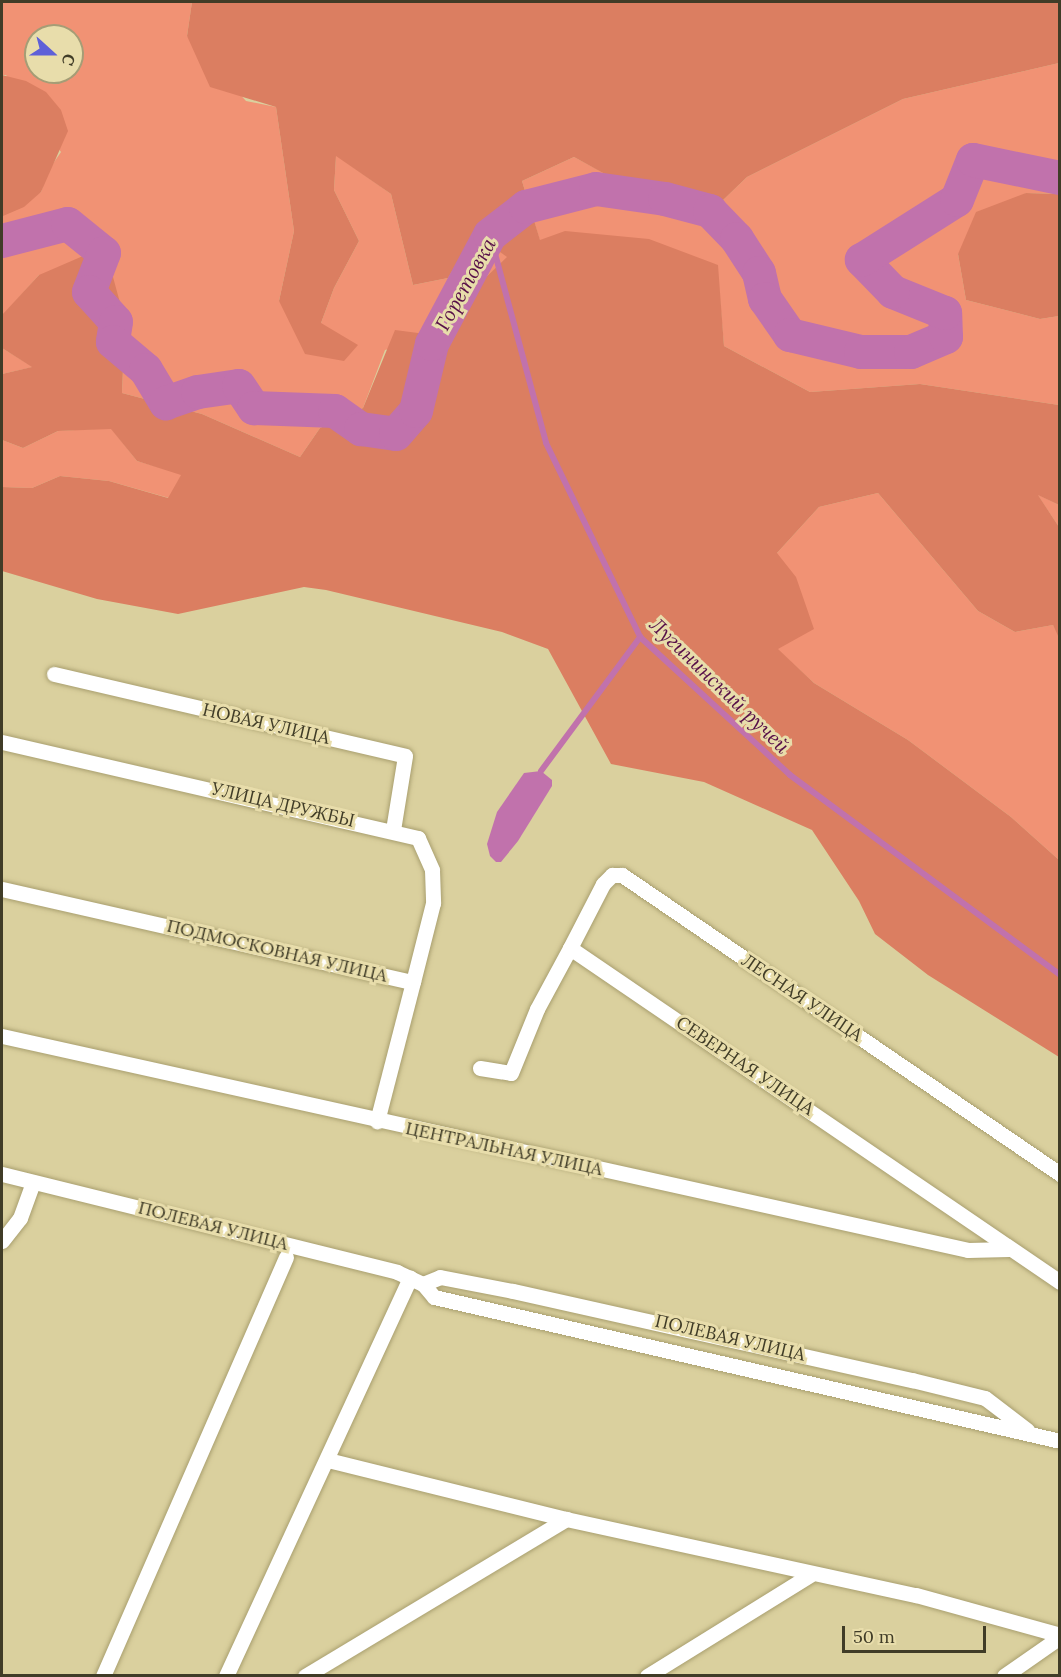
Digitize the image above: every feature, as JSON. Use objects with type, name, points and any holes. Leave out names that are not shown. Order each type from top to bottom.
[{"type":"street","name":"НОВАЯ УЛИЦА","points":[[54,674],[405,756],[393,830]]},
{"type":"street","name":"УЛИЦА ДРУЖБЫ","points":[[2,742],[393,830],[418,838],[432,870],[433,903],[413,982]]},
{"type":"street","name":"ЛЕСНАЯ УЛИЦА","points":[[570,948],[603,884],[612,875],[622,875],[1059,1174]]},
{"type":"street","name":"ПОДМОСКОВНАЯ УЛИЦА","points":[[2,889],[413,982],[377,1121]]},
{"type":"street","points":[[480,1068],[511,1074],[537,1009],[570,948]]},
{"type":"street","name":"СЕВЕРНАЯ УЛИЦА","points":[[570,948],[924,1187],[1059,1282]]},
{"type":"street","name":"ЦЕНТРАЛЬНАЯ УЛИЦА","points":[[2,1036],[377,1121],[968,1250],[1009,1249]]},
{"type":"street","name":"ПОЛЕВАЯ УЛИЦА","points":[[2,1174],[417,1280],[440,1277],[718,1335],[985,1398],[1027,1430],[1059,1441]]},
{"type":"street","points":[[2,1240],[20,1218],[33,1182]]},
{"type":"street","points":[[104,1676],[286,1257]]},
{"type":"street","points":[[226,1676],[328,1460],[417,1280]]},
{"type":"street","name":"ПОЛЕВАЯ УЛИЦА","points":[[417,1280],[434,1297],[1010,1431],[1027,1430]]},
{"type":"street","points":[[714,1361],[718,1335]]},
{"type":"street","points":[[328,1460],[566,1519],[810,1575],[916,1595],[1059,1636]]},
{"type":"street","points":[[304,1676],[566,1519]]},
{"type":"street","points":[[647,1676],[810,1575]]},
{"type":"street","points":[[1004,1676],[1059,1636]]},
{"type":"shaded area","points":[[2,2],[192,2],[187,36],[246,101],[276,107],[294,231],[279,301],[321,323],[334,288],[359,241],[334,190],[336,155],[391,194],[413,285],[448,278],[475,234],[508,257],[484,279],[441,336],[385,350],[363,408],[320,428],[300,457],[202,414],[122,393],[125,321],[39,275],[2,316],[2,216],[41,192],[48,171],[61,152],[6,75],[2,75]]},
{"type":"shaded area","points":[[192,2],[1059,2],[1059,63],[903,99],[747,177],[720,203],[614,179],[574,157],[522,181],[540,240],[565,231],[649,239],[718,265],[724,346],[810,392],[920,384],[1059,405],[1059,505],[1038,495],[1059,527],[1059,638],[1053,625],[1015,632],[978,611],[878,493],[819,507],[777,553],[796,577],[814,629],[778,649],[814,683],[908,740],[1011,817],[1059,860],[1059,1057],[928,975],[875,934],[859,901],[812,830],[704,782],[611,764],[548,649],[502,632],[326,590],[304,587],[178,614],[97,599],[2,571],[2,487],[32,488],[60,476],[109,481],[168,498],[181,475],[137,461],[111,429],[58,431],[23,448],[2,440],[2,374],[32,367],[2,348],[2,315],[39,275],[83,256],[113,277],[125,321],[122,393],[202,414],[300,457],[320,428],[363,408],[395,330],[441,336],[484,279],[507,257],[475,234],[448,278],[413,285],[391,194],[336,156],[334,190],[359,241],[334,288],[321,323],[358,345],[344,361],[305,354],[279,301],[294,231],[276,107],[210,87],[187,36]]},
{"type":"shaded area","points":[[1059,63],[1059,194],[1026,193],[958,254],[966,300],[1040,319],[1059,316],[1059,405],[920,384],[810,392],[724,346],[717,265],[540,241],[522,181],[574,157],[615,179],[720,203],[747,177],[903,99]]},
{"type":"shaded area","points":[[2,75],[24,80],[24,84],[31,84],[46,92],[61,110],[68,131],[41,192],[24,207],[3,216]]},
{"type":"shaded area","points":[[1026,193],[1059,194],[1059,316],[1040,319],[966,300],[958,254],[976,212]]},
{"type":"shaded area","points":[[2,348],[33,367],[2,374]]},
{"type":"shaded area","points":[[111,428],[137,461],[182,474],[169,498],[109,481],[60,476],[32,488],[2,487],[2,440],[23,448],[58,431]]},
{"type":"shaded area","points":[[878,493],[978,611],[1015,632],[1053,625],[1060,638],[1059,860],[1011,817],[908,740],[814,683],[777,649],[777,553],[819,507]]},
{"type":"shaded area","points":[[1037,494],[1059,505],[1059,527]]},
{"type":"shaded area","points":[[541,771],[552,780],[552,786],[518,841],[501,862],[496,862],[490,856],[487,844],[497,812],[524,773]]},
{"type":"waterway","name":"Горетовка","points":[[2,241],[68,224],[104,253],[89,292],[116,322],[113,342],[146,370],[166,403],[198,392],[239,386],[254,408],[335,411],[361,429],[396,434],[416,411],[432,344],[490,235],[526,207],[596,189],[665,199],[710,211],[737,239],[759,273],[765,299],[790,335],[861,352],[911,352],[946,337],[945,313],[893,292],[862,260],[957,200],[973,160],[1060,178]]},
{"type":"waterway","name":"Лугининский ручей","points":[[490,235],[546,443],[640,637],[790,775],[1060,975]]},
{"type":"waterway","points":[[541,771],[640,637]]}]
